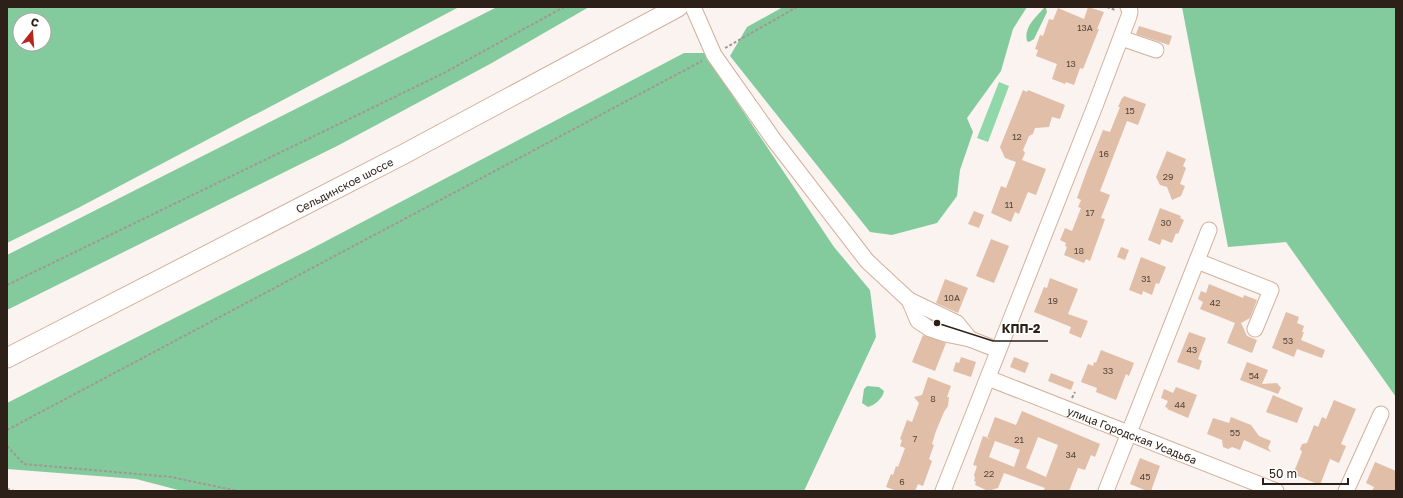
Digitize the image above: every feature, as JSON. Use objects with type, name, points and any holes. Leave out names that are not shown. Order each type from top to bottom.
[{"type":"main road","name":"Сельдинское шоссе","points":[[7,358],[397,158],[678,7]]},
{"type":"street","points":[[693,7],[714,55],[774,140],[867,261],[909,300],[918,321],[930,329],[945,334],[970,339],[998,350]]},
{"type":"street","points":[[943,491],[1121,38],[1129,16],[1130,11],[1128,7]]},
{"type":"street","points":[[1121,38],[1156,50]]},
{"type":"street","points":[[1106,491],[1209,230]]},
{"type":"street","points":[[1197,261],[1270,290],[1255,329]]},
{"type":"street","name":"улица Городская Усадьба","points":[[988,378],[1271,490]]},
{"type":"street","points":[[1346,491],[1381,414]]},
{"type":"path","points":[[7,285],[442,74],[564,7]]},
{"type":"path","points":[[7,430],[714,55],[797,7]]},
{"type":"path","points":[[7,446],[24,464],[171,477],[238,491]]},
{"type":"path","points":[[7,489],[14,491]]},
{"type":"green space","points":[[7,7],[459,7],[78,208],[7,243]]},
{"type":"green space","points":[[497,7],[589,7],[490,64],[339,145],[7,310],[7,255]]},
{"type":"green space","points":[[783,7],[1027,7],[1013,29],[1001,71],[967,118],[973,132],[960,170],[957,196],[937,223],[892,235],[870,232],[730,56],[747,27]]},
{"type":"green space","points":[[1182,7],[1396,7],[1396,397],[1286,242],[1228,247]]},
{"type":"green space","points":[[1044,8],[1046,8],[1047,12],[1034,39],[1029,42],[1027,41],[1026,36],[1027,31],[1034,19]]},
{"type":"green space","points":[[684,53],[704,53],[834,247],[870,290],[876,337],[804,491],[182,491],[136,479],[7,469],[7,403],[309,250]]},
{"type":"green space","points":[[999,82],[1009,86],[988,142],[977,138]]},
{"type":"green space","points":[[867,386],[879,387],[884,391],[878,401],[868,407],[862,403],[864,389]]},
{"type":"building","points":[[1088,7],[1104,12],[1083,69],[1080,68],[1074,85],[1066,82],[1065,84],[1052,79],[1057,64],[1036,56],[1038,50],[1035,49],[1040,35],[1043,36],[1049,19],[1053,20],[1058,8],[1084,19]]},
{"type":"building","points":[[1139,26],[1172,36],[1169,45],[1136,34]]},
{"type":"building","points":[[1023,90],[1027,92],[1028,90],[1065,105],[1060,119],[1052,117],[1049,127],[1035,128],[1033,134],[1029,136],[1023,150],[1025,153],[1022,160],[1046,169],[1036,195],[1028,192],[1019,214],[1015,212],[1011,222],[991,213],[1001,186],[1006,188],[1016,162],[1005,158],[1000,147]]},
{"type":"building","points":[[1124,96],[1146,104],[1138,125],[1127,121],[1100,191],[1110,195],[1101,218],[1105,219],[1090,261],[1086,259],[1084,263],[1064,255],[1067,247],[1065,246],[1066,243],[1060,240],[1065,228],[1072,231],[1081,208],[1078,207],[1081,200],[1077,198],[1087,170],[1103,130],[1110,132],[1120,107],[1118,107]]},
{"type":"building","points":[[1167,151],[1186,159],[1183,166],[1186,168],[1180,184],[1185,186],[1181,196],[1172,200],[1167,187],[1160,185],[1156,177]]},
{"type":"building","points":[[1160,208],[1181,216],[1180,218],[1184,220],[1172,243],[1162,239],[1160,245],[1148,240]]},
{"type":"building","points":[[974,211],[984,215],[979,228],[968,224]]},
{"type":"building","points":[[991,239],[1009,246],[994,283],[976,276]]},
{"type":"building","points":[[1121,247],[1129,250],[1125,260],[1117,257]]},
{"type":"building","points":[[1141,257],[1166,267],[1159,284],[1156,283],[1152,295],[1143,291],[1142,295],[1129,290]]},
{"type":"building","points":[[1050,278],[1078,289],[1068,314],[1088,321],[1081,338],[1069,333],[1071,327],[1034,312],[1044,287],[1047,288]]},
{"type":"building","points":[[945,279],[968,288],[958,313],[936,303]]},
{"type":"building","points":[[1209,284],[1243,298],[1244,295],[1257,300],[1250,318],[1241,323],[1247,336],[1257,340],[1252,353],[1227,343],[1235,323],[1200,309],[1203,302],[1198,299],[1201,291],[1206,293]]},
{"type":"building","points":[[1286,312],[1299,317],[1297,323],[1304,326],[1302,332],[1304,332],[1301,340],[1325,350],[1322,358],[1297,349],[1294,357],[1272,348]]},
{"type":"building","points":[[1189,332],[1206,338],[1198,359],[1202,361],[1199,370],[1177,362]]},
{"type":"building","points":[[923,335],[946,343],[935,371],[912,362]]},
{"type":"building","points":[[1101,350],[1134,363],[1129,376],[1126,374],[1116,400],[1096,392],[1097,388],[1081,382],[1088,364],[1093,366],[1094,362],[1096,363]]},
{"type":"building","points":[[961,357],[976,362],[971,377],[953,371],[956,362],[959,363]]},
{"type":"building","points":[[1014,357],[1029,363],[1025,373],[1010,367]]},
{"type":"building","points":[[1247,362],[1268,370],[1262,384],[1277,383],[1281,388],[1278,394],[1240,380]]},
{"type":"building","points":[[1051,373],[1074,382],[1071,390],[1048,381]]},
{"type":"building","points":[[928,377],[951,386],[947,397],[949,397],[948,406],[936,431],[932,444],[934,445],[929,459],[932,461],[923,486],[918,484],[915,491],[897,491],[886,487],[891,474],[893,475],[896,466],[898,467],[905,448],[900,446],[902,440],[900,439],[907,420],[912,422],[919,403],[914,397],[922,395]]},
{"type":"building","points":[[1176,387],[1197,395],[1188,418],[1167,409],[1168,408],[1165,407],[1168,401],[1161,398],[1164,389],[1173,393]]},
{"type":"building","points":[[1273,395],[1303,408],[1297,423],[1266,412]]},
{"type":"building","points":[[1334,400],[1356,409],[1341,444],[1346,446],[1339,463],[1330,459],[1320,485],[1293,474],[1302,452],[1300,449],[1302,444],[1307,443],[1314,425],[1318,427],[1322,417],[1326,419]]},
{"type":"building","points":[[1022,411],[1100,444],[1095,457],[1091,455],[1085,470],[1078,468],[1069,491],[1043,491],[1045,488],[1004,473],[998,488],[988,491],[975,485],[976,482],[974,481],[977,466],[973,465],[983,436],[987,437],[995,417],[1016,425]],"holes":[[[1038,437],[1058,445],[1046,477],[1026,468]],[[995,441],[1020,450],[1014,467],[989,457]]]},
{"type":"building","points":[[1231,417],[1251,425],[1259,436],[1271,441],[1268,448],[1271,452],[1244,440],[1240,450],[1232,447],[1228,449],[1223,447],[1222,440],[1207,434],[1213,418],[1229,423]]},
{"type":"building","points":[[1140,458],[1160,466],[1151,491],[1147,491],[1130,484]]},
{"type":"building","points":[[1375,462],[1396,471],[1396,491],[1372,491],[1374,487],[1366,483]]},
{"type":"place","name":"КПП-2","points":[[937,323]]}]
